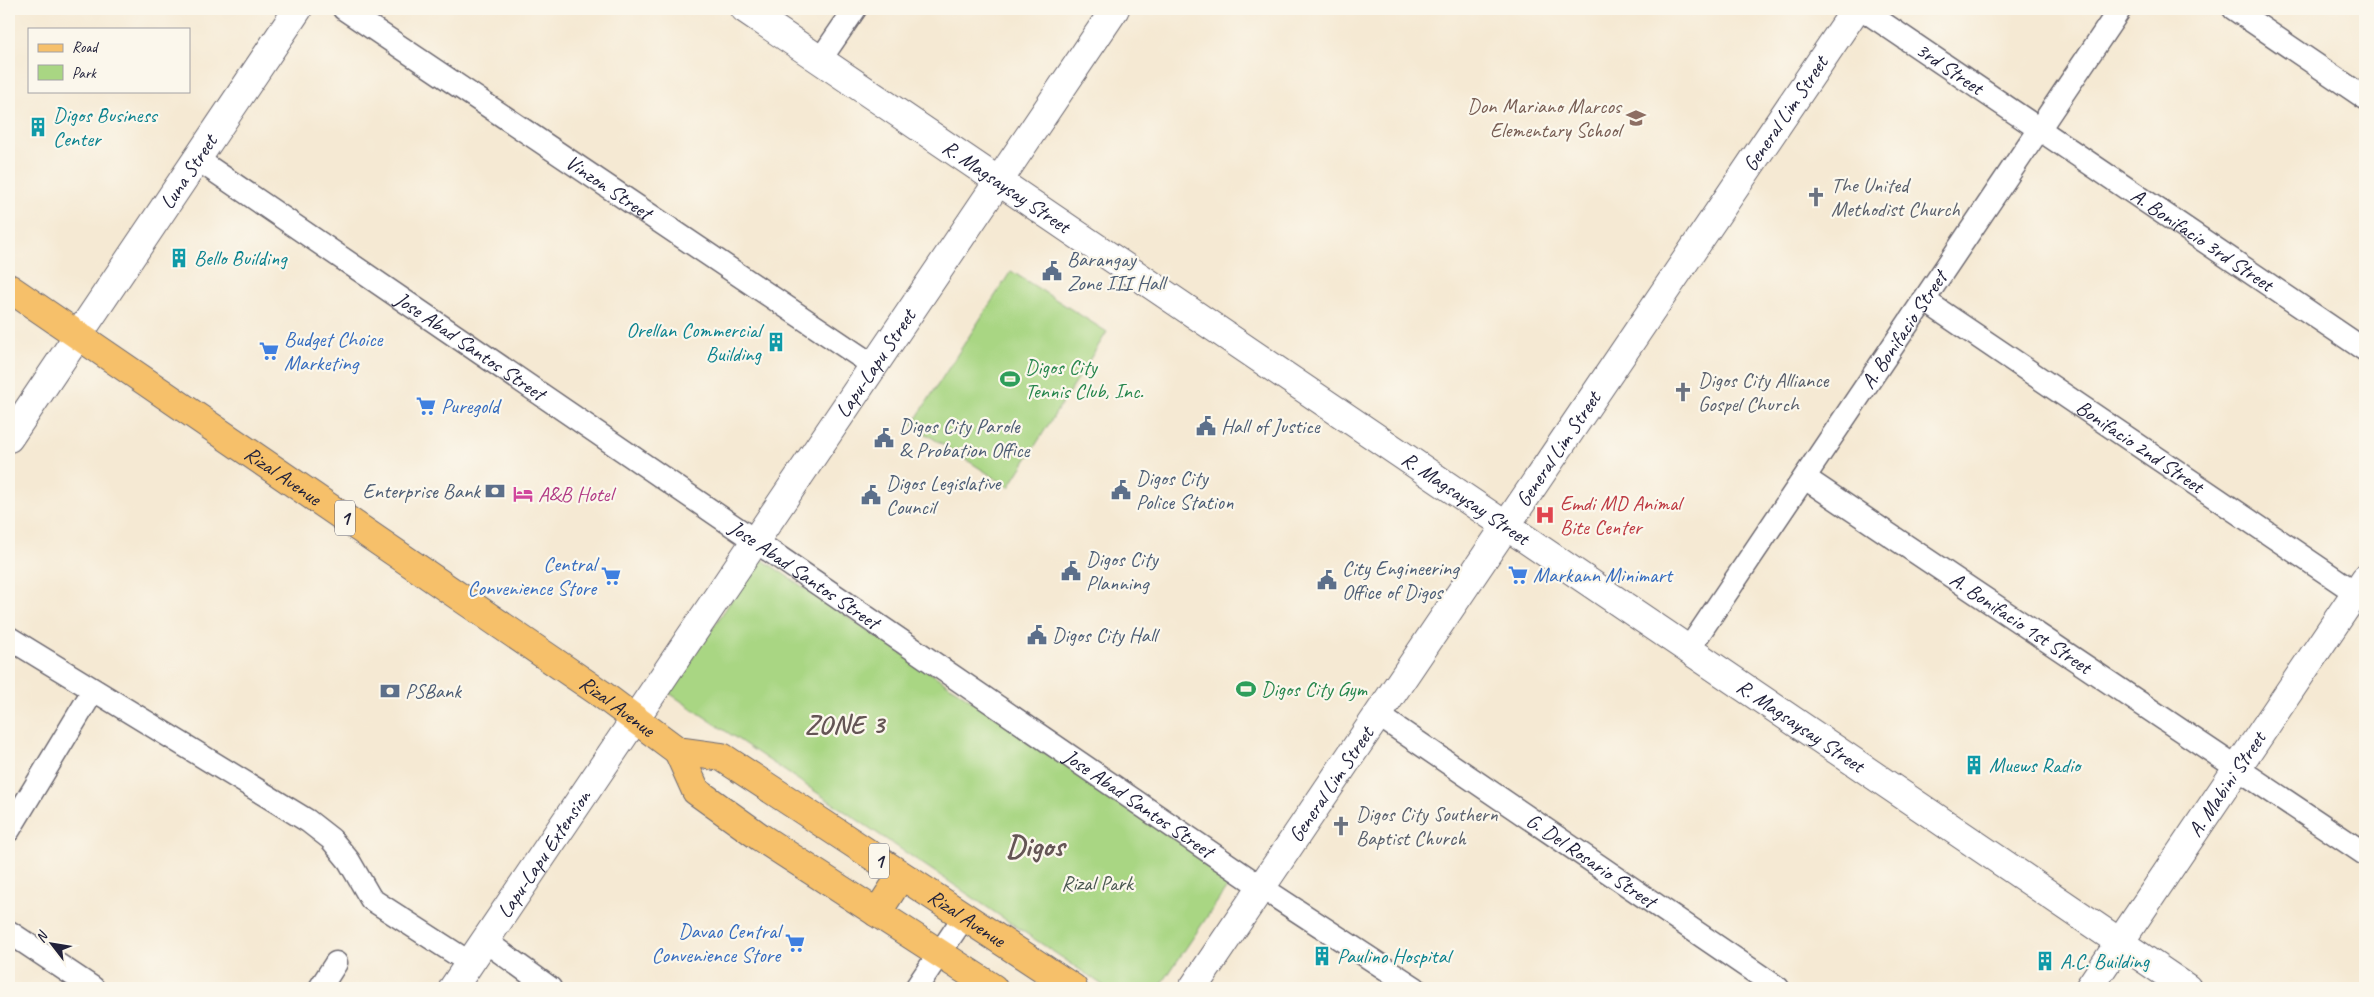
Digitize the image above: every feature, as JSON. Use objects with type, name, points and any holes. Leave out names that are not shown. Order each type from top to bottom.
[{"type":"main road","name":"Rizal Avenue","points":[[9,288],[635,718],[678,751],[696,791],[760,837],[993,988]]},
{"type":"main road","name":"Rizal Avenue","points":[[678,751],[722,757],[1073,988]]},
{"type":"main road","points":[[877,913],[902,876]]},
{"type":"street","name":"Luna Street","points":[[9,438],[298,9]]},
{"type":"street","name":"Vinzon Street","points":[[344,9],[874,366]]},
{"type":"street","name":"R. Magsaysay Street","points":[[745,9],[2187,988]]},
{"type":"street","points":[[820,60],[855,9]]},
{"type":"street","name":"Lapu-Lapu Street","points":[[635,718],[1115,9]]},
{"type":"street","name":"General Lim Street","points":[[1192,988],[1856,9]]},
{"type":"street","name":"3rd Street","points":[[1862,9],[2039,129]]},
{"type":"street","name":"A. Bonifacio Street","points":[[1688,650],[2120,9]]},
{"type":"street","points":[[2234,9],[2365,98]]},
{"type":"street","name":"A. Bonifacio 3rd Street","points":[[2039,129],[2365,350]]},
{"type":"street","name":"Jose Abad Santos Street","points":[[197,159],[1261,887],[1415,988]]},
{"type":"street","name":"Bonifacio 2nd Street","points":[[1924,300],[2362,590]]},
{"type":"street","name":"A. Bonifacio 1st Street","points":[[1804,478],[2365,854]]},
{"type":"street","name":"A. Mabini Street","points":[[2089,988],[2362,590]]},
{"type":"street","points":[[9,638],[313,826],[330,839],[349,861],[371,899],[550,988]]},
{"type":"street","points":[[9,830],[93,691]]},
{"type":"street","name":"G. Del Rosario Street","points":[[1378,715],[1778,988]]},
{"type":"street","name":"Lapu-Lapu Extension","points":[[453,988],[635,718]]},
{"type":"street","points":[[916,988],[964,917]]},
{"type":"street","points":[[9,932],[93,988]]},
{"type":"street","points":[[320,988],[336,963]]},
{"type":"green space","name":"Digos City Tennis Club, Inc.","points":[[1011,271],[1107,332],[1009,487],[912,425]]},
{"type":"green space","name":"Rizal Park","points":[[760,558],[1234,877],[1159,988],[1107,988],[669,693]]},
{"type":"place","name":"Don Mariano Marcos Elementary School","points":[[1636,118]]},
{"type":"place","name":"Digos Business Center","points":[[38,127]]},
{"type":"place","name":"The United Methodist Church","points":[[1816,197]]},
{"type":"place","name":"Bello Building","points":[[179,258]]},
{"type":"place","name":"Barangay Zone III Hall","points":[[1052,271]]},
{"type":"place","name":"Orellan Commercial Building","points":[[776,342]]},
{"type":"place","name":"Budget Choice Marketing","points":[[269,351]]},
{"type":"place","name":"Digos City Tennis Club, Inc.","points":[[1010,379]]},
{"type":"place","name":"Digos City Alliance Gospel Church","points":[[1683,392]]},
{"type":"place","name":"Puregold","points":[[426,406]]},
{"type":"place","name":"Hall of Justice","points":[[1206,426]]},
{"type":"place","name":"Digos City Parole & Probation Office","points":[[884,438]]},
{"type":"place","name":"Digos City Police Station","points":[[1121,490]]},
{"type":"place","name":"Enterprise Bank","points":[[495,491]]},
{"type":"place","name":"A&B Hotel","points":[[523,494]]},
{"type":"place","name":"Digos Legislative Council","points":[[871,495]]},
{"type":"place","name":"Emdi MD Animal Bite Center","points":[[1545,515]]},
{"type":"place","name":"Digos City Planning","points":[[1071,571]]},
{"type":"place","name":"Markann Minimart","points":[[1518,575]]},
{"type":"place","name":"Central Convenience Store","points":[[611,576]]},
{"type":"place","name":"City Engineering Office of Digos","points":[[1327,580]]},
{"type":"place","name":"Digos City Hall","points":[[1037,635]]},
{"type":"place","name":"Digos City Gym","points":[[1246,689]]},
{"type":"place","name":"PSBank","points":[[390,691]]},
{"type":"place","name":"Muews Radio","points":[[1974,765]]},
{"type":"place","name":"Digos City Southern Baptist Church","points":[[1341,826]]},
{"type":"place","name":"Davao Central Convenience Store","points":[[795,943]]},
{"type":"place","name":"Paulino Hospital","points":[[1322,956]]},
{"type":"place","name":"A.C. Building","points":[[2045,961]]},
{"type":"district","name":"ZONE 3","points":[[845,724]]},
{"type":"district","name":"Digos","points":[[1035,845]]}]
